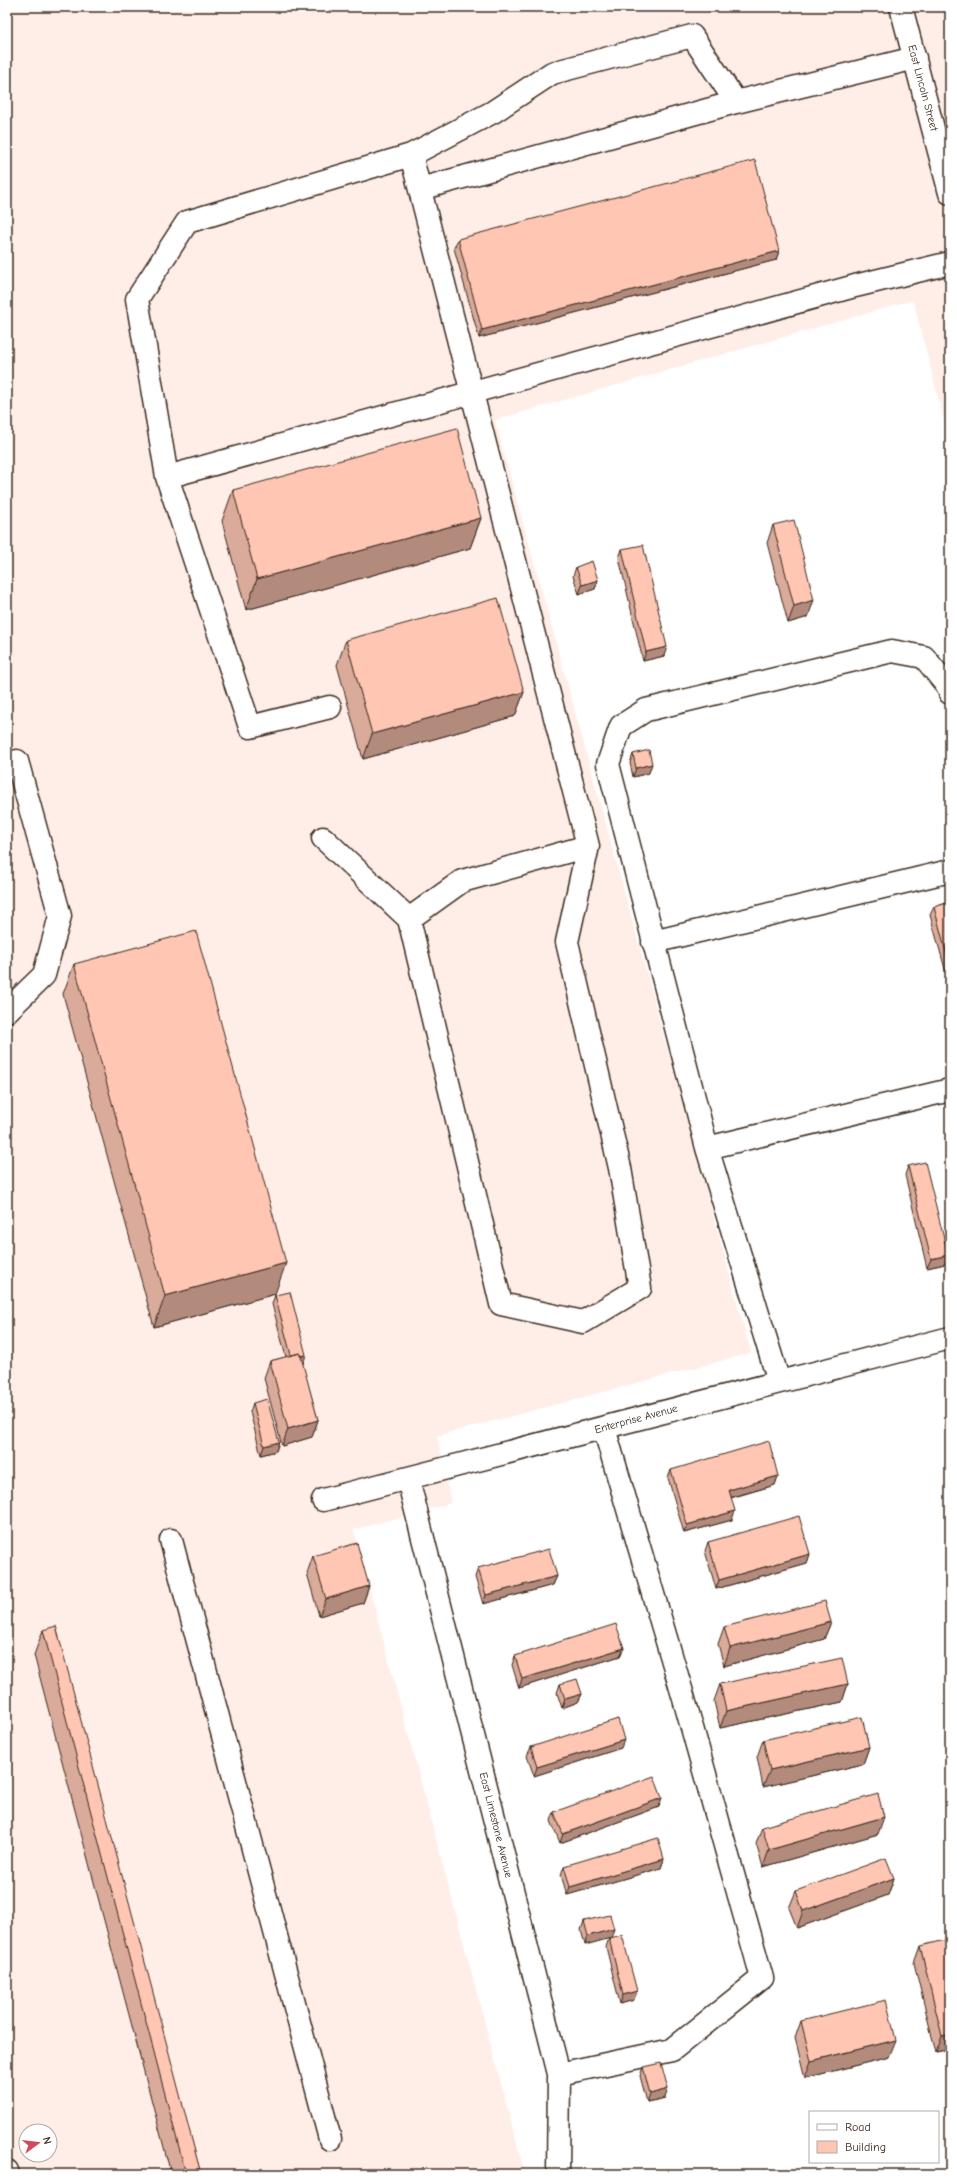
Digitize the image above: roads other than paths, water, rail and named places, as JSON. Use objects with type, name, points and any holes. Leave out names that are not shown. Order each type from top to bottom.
[{"type":"street","name":"East Lincoln Street","points":[[901,7],[950,193]]},
{"type":"street","points":[[330,707],[250,727],[167,477],[137,299],[187,222],[411,154],[493,112],[552,73],[692,36],[736,102]]},
{"type":"street","points":[[420,189],[736,102],[915,58]]},
{"type":"street","points":[[323,838],[410,919],[501,1304],[583,1322],[640,1288],[620,1168],[567,942],[588,846],[470,393],[411,154]]},
{"type":"street","points":[[167,477],[855,286],[950,262]]},
{"type":"street","points":[[779,1382],[707,1148],[608,764],[621,726],[646,710],[892,651],[924,657],[949,688],[950,693]]},
{"type":"street","points":[[7,764],[17,761],[60,916],[44,975],[7,1011]]},
{"type":"street","points":[[410,919],[462,881],[588,846]]},
{"type":"street","points":[[653,942],[950,871]]},
{"type":"street","points":[[707,1148],[950,1090]]},
{"type":"street","name":"Enterprise Avenue","points":[[323,1500],[950,1338]]},
{"type":"street","points":[[559,2074],[672,2050],[762,1978],[684,1698],[604,1428]]},
{"type":"street","name":"East Limestone Avenue","points":[[408,1479],[559,2074],[558,2174]]},
{"type":"street","points":[[171,1540],[330,2139]]}]
